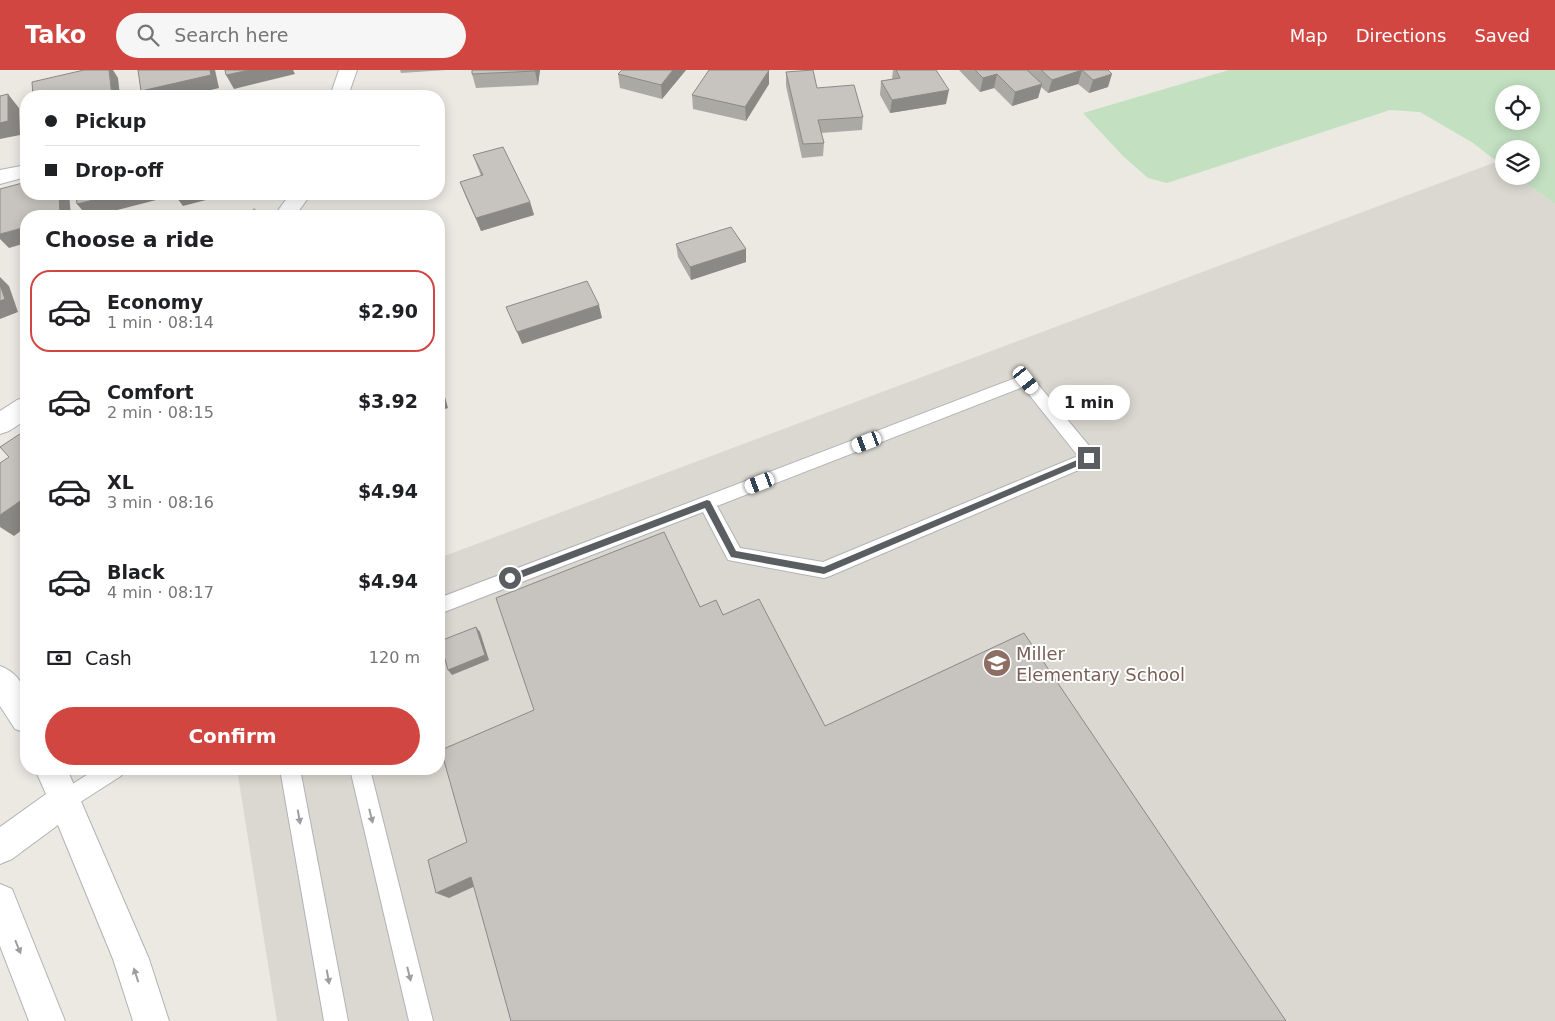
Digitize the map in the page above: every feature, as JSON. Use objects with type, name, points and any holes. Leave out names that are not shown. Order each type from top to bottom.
[{"type":"street","points":[[341,90],[348,70]]},
{"type":"street","points":[[0,177],[20,172]]},
{"type":"street","points":[[289,210],[296,200]]},
{"type":"street","points":[[0,424],[20,411]]},
{"type":"street","points":[[0,680],[20,709]]},
{"type":"street","points":[[54,775],[131,959],[151,1021]]},
{"type":"street","points":[[0,847],[64,801]]},
{"type":"street","points":[[0,901],[47,1021]]},
{"type":"lane","points":[[445,604],[1026,380],[1089,458],[824,570],[734,554],[707,504]]},
{"type":"lane","points":[[64,801],[105,775]]},
{"type":"lane","points":[[291,775],[336,1021]]},
{"type":"lane","points":[[361,775],[421,1021]]},
{"type":"shaded area","name":"Miller Elementary School","points":[[1495,162],[1495,185],[1529,185],[1555,204],[1555,1021],[277,1021],[238,775],[445,775],[445,556]]},
{"type":"green space","points":[[1229,70],[1555,70],[1555,204],[1529,185],[1540,185],[1540,140],[1495,140],[1495,160],[1473,143],[1420,112],[1390,110],[1167,183],[1148,178],[1123,156],[1083,113]]},
{"type":"building","points":[[84,70],[109,70],[111,90],[33,90],[32,82]]},
{"type":"building","points":[[138,70],[210,70],[211,75],[141,90]]},
{"type":"building","points":[[225,70],[249,70],[226,75]]},
{"type":"building","points":[[472,70],[535,70],[535,71],[472,74]]},
{"type":"building","points":[[622,70],[673,70],[661,85],[618,74]]},
{"type":"building","points":[[709,70],[769,70],[745,107],[692,95]]},
{"type":"building","points":[[813,70],[817,88],[854,85],[863,117],[818,120],[824,143],[803,144],[786,72]]},
{"type":"building","points":[[896,70],[936,70],[949,90],[892,100],[881,81],[900,78]]},
{"type":"building","points":[[975,70],[1027,70],[1042,84],[1015,92],[997,74],[983,78]]},
{"type":"building","points":[[1041,70],[1082,70],[1052,80]]},
{"type":"building","points":[[1082,70],[1108,70],[1112,74],[1093,80]]},
{"type":"building","points":[[8,94],[8,121],[0,123],[0,96]]},
{"type":"building","points":[[503,147],[530,202],[476,218],[460,182],[483,175],[473,155]]},
{"type":"building","points":[[20,184],[20,200],[59,200],[60,210],[20,210],[20,229],[0,234],[0,189]]},
{"type":"building","points":[[77,200],[93,200],[77,204]]},
{"type":"building","points":[[731,227],[746,249],[690,267],[676,244]]},
{"type":"building","points":[[587,281],[599,305],[517,332],[506,307]]},
{"type":"building","points":[[0,285],[5,299],[0,301]]},
{"type":"building","points":[[20,434],[20,501],[0,515],[0,463],[9,457],[0,447]]},
{"type":"building","points":[[664,532],[700,607],[716,600],[723,615],[759,599],[825,726],[1024,633],[1286,1021],[511,1021],[471,877],[436,893],[428,860],[467,842],[445,764],[445,748],[534,710],[496,598]]},
{"type":"building","points":[[476,627],[485,655],[448,670],[445,659],[445,639]]},
{"type":"place","name":"Miller Elementary School","points":[[997,663]]},
{"type":"route","points":[[510,578],[707,504],[734,554],[824,570],[1089,458]]}]
